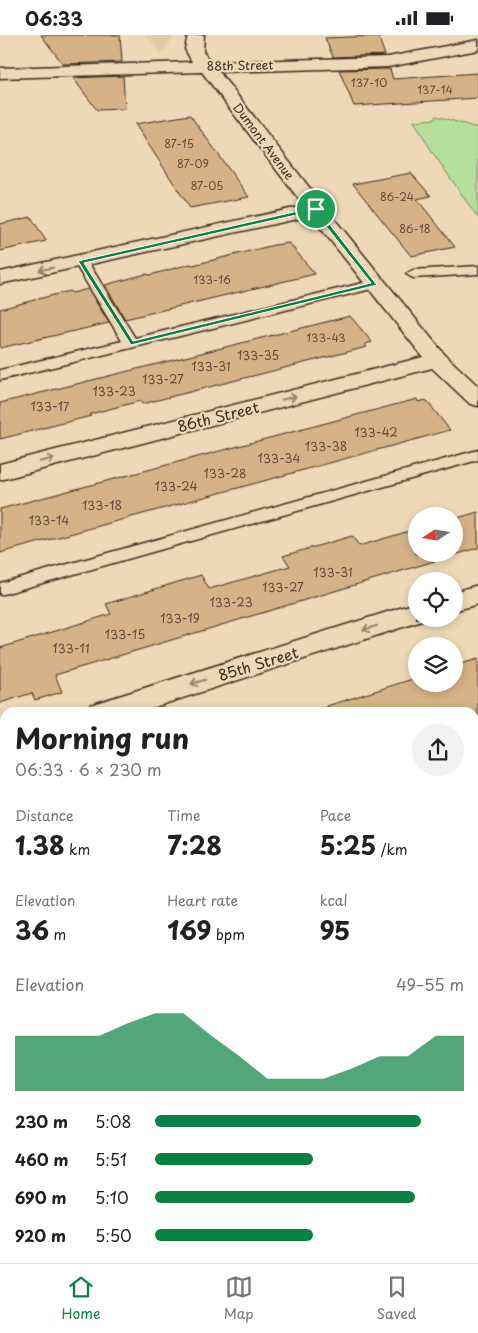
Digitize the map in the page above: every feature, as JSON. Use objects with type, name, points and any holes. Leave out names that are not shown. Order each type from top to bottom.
[{"type":"street","name":"Dumont Avenue","points":[[196,35],[192,49],[193,55],[206,66],[316,209],[437,360],[477,397]]},
{"type":"street","points":[[422,55],[424,35]]},
{"type":"street","name":"88th Street","points":[[0,73],[388,62],[478,45]]},
{"type":"street","points":[[0,278],[316,209]]},
{"type":"street","name":"86th Street","points":[[0,472],[437,360]]},
{"type":"street","points":[[463,599],[478,594]]},
{"type":"street","name":"85th Street","points":[[119,707],[408,616]]},
{"type":"lane","points":[[81,261],[131,343]]},
{"type":"lane","points":[[413,275],[478,269]]},
{"type":"lane","points":[[0,375],[375,284]]},
{"type":"lane","points":[[0,589],[478,455]]},
{"type":"shaded area","points":[[145,35],[175,35],[162,54]]},
{"type":"green space","points":[[436,116],[478,128],[478,218],[433,153],[414,121],[434,119]]},
{"type":"building","points":[[41,35],[120,35],[122,62],[63,64]]},
{"type":"building","points":[[378,36],[385,55],[333,57],[325,38]]},
{"type":"building","points":[[390,69],[393,79],[478,73],[478,98],[354,106],[339,70]]},
{"type":"building","points":[[123,76],[125,109],[97,110],[73,78]]},
{"type":"building","points":[[190,115],[249,197],[190,208],[135,124]]},
{"type":"building","points":[[411,173],[431,196],[417,199],[455,247],[411,256],[353,184]]},
{"type":"building","points":[[31,217],[46,241],[0,251],[0,224]]},
{"type":"building","points":[[289,243],[315,274],[125,319],[105,285],[146,274],[150,275],[190,264],[193,265]]},
{"type":"building","points":[[88,289],[109,323],[0,348],[0,309],[69,291],[72,293]]},
{"type":"building","points":[[350,316],[372,342],[365,344],[367,347],[142,404],[140,401],[90,414],[91,416],[0,439],[0,403]]},
{"type":"building","points":[[417,399],[418,402],[426,400],[450,430],[0,553],[0,509]]},
{"type":"building","points":[[478,512],[478,548],[463,553],[463,516]]},
{"type":"building","points":[[408,531],[408,563],[428,563],[55,675],[62,692],[35,700],[32,693],[0,703],[0,648],[111,614],[106,604],[201,575],[209,589],[290,566],[283,556],[352,536],[359,546]]},
{"type":"building","points":[[478,659],[478,707],[327,706],[408,681],[408,692],[463,692],[463,663]]},
{"type":"route","points":[[316,209],[375,284],[131,343],[81,261],[184,239],[316,209]]}]
